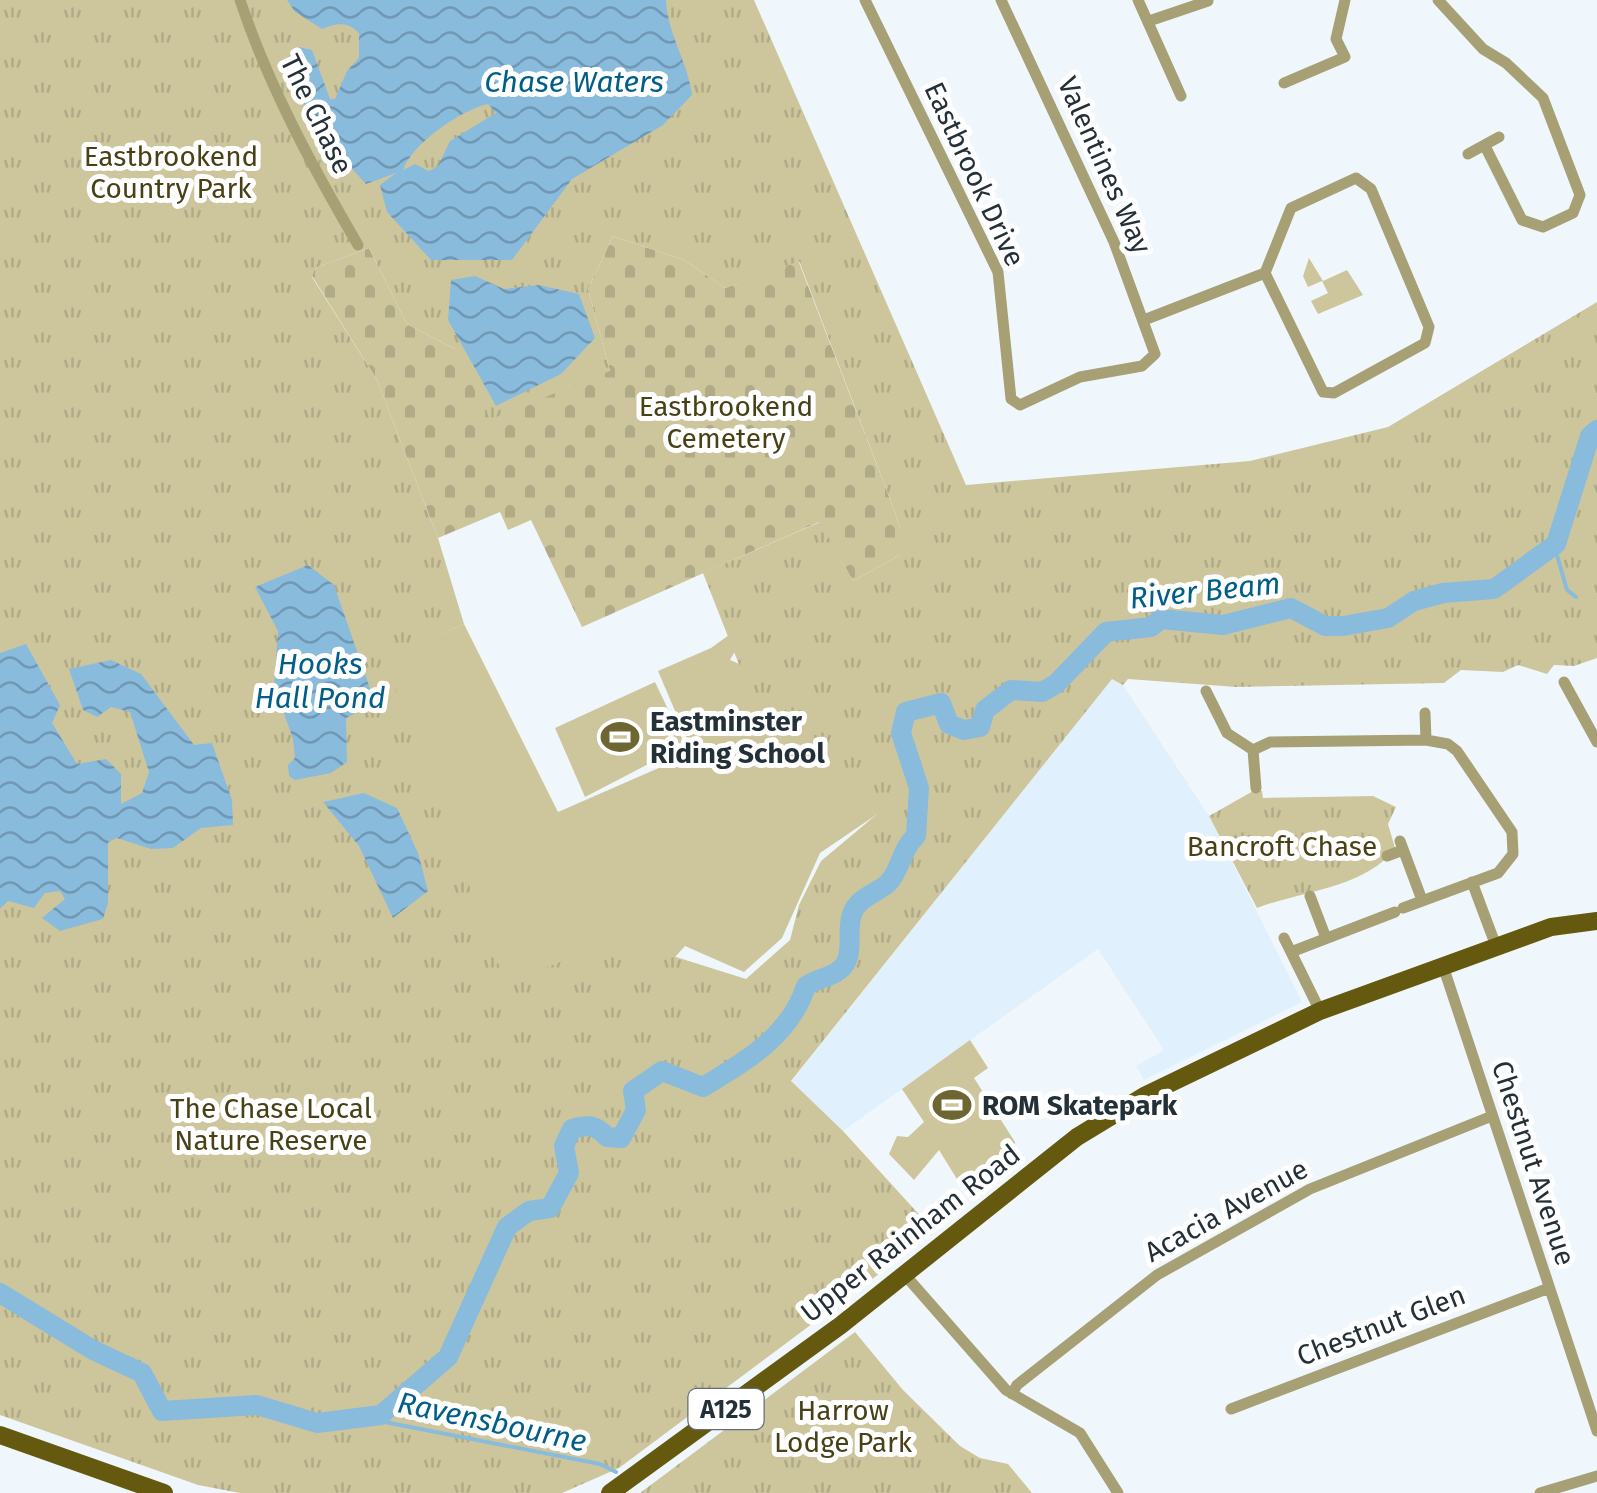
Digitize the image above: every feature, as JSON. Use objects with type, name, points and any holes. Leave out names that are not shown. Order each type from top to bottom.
[{"type":"main road","name":"Upper Rainham Road","points":[[610,1493],[905,1275],[1077,1137],[1161,1088],[1320,1012],[1564,923],[1597,921]]},
{"type":"main road","points":[[0,1435],[164,1493]]},
{"type":"street","name":"The Chase","points":[[240,0],[256,46],[304,152],[358,245]]},
{"type":"street","name":"Eastbrook Drive","points":[[866,0],[998,272],[1011,398],[1020,405],[1080,376],[1142,366],[1155,354]]},
{"type":"street","name":"Valentines Way","points":[[1002,0],[1114,242],[1155,354]]},
{"type":"street","points":[[1138,0],[1181,96]]},
{"type":"street","points":[[1284,83],[1346,57],[1336,39],[1345,0]]},
{"type":"street","points":[[1438,0],[1483,49],[1506,63],[1543,98],[1580,195],[1573,213],[1543,228],[1522,220],[1485,146]]},
{"type":"street","points":[[1452,12],[1462,0]]},
{"type":"street","points":[[1149,21],[1208,1]]},
{"type":"street","points":[[1468,154],[1500,137]]},
{"type":"street","points":[[1144,320],[1265,273],[1291,208],[1348,178],[1363,179],[1430,327],[1425,344],[1334,393],[1323,392],[1265,273]]},
{"type":"street","points":[[1564,682],[1597,742]]},
{"type":"street","points":[[1206,692],[1227,733],[1253,750]]},
{"type":"street","points":[[1425,714],[1426,740]]},
{"type":"street","points":[[1253,750],[1270,742],[1426,740],[1448,744],[1458,751],[1512,832],[1514,854],[1508,864],[1472,882],[1291,952]]},
{"type":"street","points":[[1253,750],[1256,788]]},
{"type":"street","points":[[1387,856],[1401,846],[1422,900]]},
{"type":"street","points":[[1472,882],[1496,946]]},
{"type":"street","points":[[1310,896],[1326,938]]},
{"type":"street","points":[[1284,938],[1320,1012]]},
{"type":"street","name":"Chestnut Avenue","points":[[1443,966],[1597,1431]]},
{"type":"street","name":"Acacia Avenue","points":[[1012,1394],[1017,1385],[1157,1275],[1310,1189],[1492,1116]]},
{"type":"street","points":[[905,1275],[1012,1394],[1080,1433],[1118,1493]]},
{"type":"street","name":"Chestnut Glen","points":[[1231,1409],[1549,1288]]},
{"type":"street","points":[[1540,1493],[1597,1476]]},
{"type":"shaded area","points":[[1112,678],[1123,685],[1209,816],[1302,1002],[1144,1080],[1136,1066],[1164,1050],[1098,949],[843,1131],[791,1082]]},
{"type":"green space","points":[[0,0],[754,0],[966,485],[1250,461],[1388,427],[1597,302],[1597,658],[1574,666],[1554,665],[1547,674],[1518,665],[1503,672],[1461,670],[1444,683],[1236,687],[1128,679],[1123,685],[1112,679],[791,1081],[843,1131],[935,1232],[619,1468],[562,1493],[240,1493],[198,1485],[0,1415]],"holes":[[[613,236],[684,260],[725,288],[799,261],[895,512],[900,529],[900,555],[853,581],[820,522],[703,573],[751,695],[876,815],[821,861],[799,905],[790,940],[746,979],[676,957],[582,953],[506,984],[384,659],[464,624],[438,538],[377,380],[312,277],[315,268],[369,248],[407,324],[455,349],[489,420],[610,371],[588,289]]]},
{"type":"green space","name":"Eastbrookend Cemetery","points":[[613,236],[684,260],[725,288],[798,260],[895,512],[900,529],[900,555],[853,581],[819,522],[582,627],[531,520],[508,530],[500,512],[438,538],[377,380],[312,276],[315,268],[369,248],[407,324],[455,349],[610,371],[588,289]]},
{"type":"green space","points":[[1309,258],[1323,281],[1347,270],[1363,295],[1318,314],[1311,301],[1328,293],[1322,281],[1308,287],[1303,276]]},
{"type":"green space","points":[[755,616],[730,660],[751,669],[876,815],[820,853],[782,938],[744,972],[685,946],[667,966],[595,1011],[0,909],[384,658],[464,624],[558,812],[693,753],[658,671],[711,648]]},
{"type":"green space","name":"Eastminster Riding School","points":[[655,682],[685,745],[585,797],[555,728]]},
{"type":"green space","name":"Bancroft Chase","points":[[1255,790],[1262,791],[1263,798],[1373,796],[1396,807],[1388,824],[1395,848],[1383,861],[1350,880],[1257,908],[1209,816]]},
{"type":"green space","name":"ROM Skatepark","points":[[970,1040],[988,1068],[974,1078],[1015,1142],[1014,1148],[963,1189],[939,1150],[914,1180],[889,1154],[897,1136],[908,1137],[924,1122],[902,1089]]},
{"type":"green space","name":"Harrow Lodge Park","points":[[855,1332],[903,1390],[960,1446],[980,1458],[1008,1464],[1032,1493],[640,1493]]},
{"type":"water","name":"Chase Waters","points":[[287,0],[666,0],[692,95],[663,125],[572,179],[512,260],[431,260],[387,212],[380,185],[396,173],[366,184],[317,131],[284,61],[299,47],[312,50],[330,99],[335,99],[347,71],[359,58],[359,33],[342,24],[322,29],[295,12]],"holes":[[[488,104],[496,113],[450,141],[438,166],[429,171],[415,164],[403,170],[416,150],[451,121]]]},
{"type":"water","points":[[475,276],[504,289],[539,285],[579,294],[595,338],[561,374],[496,406],[448,320],[451,280]]},
{"type":"water","name":"Hooks Hall Pond","points":[[308,565],[334,585],[375,703],[346,718],[347,762],[331,773],[295,780],[289,776],[288,765],[295,758],[293,739],[274,685],[278,631],[255,587]]},
{"type":"water","points":[[26,644],[60,705],[52,723],[77,764],[106,759],[121,774],[121,804],[142,793],[149,772],[130,712],[111,707],[97,717],[83,710],[69,669],[111,660],[141,674],[194,745],[212,743],[232,800],[233,825],[201,828],[173,848],[151,849],[117,838],[108,842],[108,903],[103,919],[60,931],[42,918],[65,899],[60,891],[45,893],[34,908],[8,901],[0,909],[0,653]]},
{"type":"water","points":[[364,793],[397,808],[418,853],[428,891],[393,918],[359,846],[323,802]]},
{"type":"waterway","name":"River Beam","points":[[0,1293],[93,1350],[142,1373],[162,1411],[257,1405],[317,1423],[381,1415],[448,1357],[507,1227],[529,1211],[550,1208],[569,1173],[564,1146],[572,1129],[591,1127],[607,1137],[621,1138],[636,1110],[633,1091],[662,1071],[703,1087],[765,1046],[789,1019],[806,986],[842,968],[849,954],[850,922],[855,908],[888,883],[916,836],[919,788],[901,733],[906,712],[941,703],[949,724],[964,730],[980,727],[985,710],[1011,690],[1042,692],[1056,684],[1106,632],[1151,627],[1161,619],[1223,625],[1291,608],[1325,626],[1343,626],[1388,618],[1414,601],[1443,593],[1494,589],[1556,544],[1590,436],[1597,430]]},
{"type":"waterway","points":[[1554,545],[1567,590],[1576,597]]},
{"type":"waterway","name":"Ravensbourne","points":[[359,1417],[600,1464],[616,1472]]},
{"type":"place","name":"Eastminster Riding School","points":[[620,737]]},
{"type":"place","name":"ROM Skatepark","points":[[952,1105]]},
{"type":"park label","name":"Eastbrookend Country Park","points":[[171,172]]},
{"type":"park label","name":"The Chase Local Nature Reserve","points":[[271,1124]]}]
